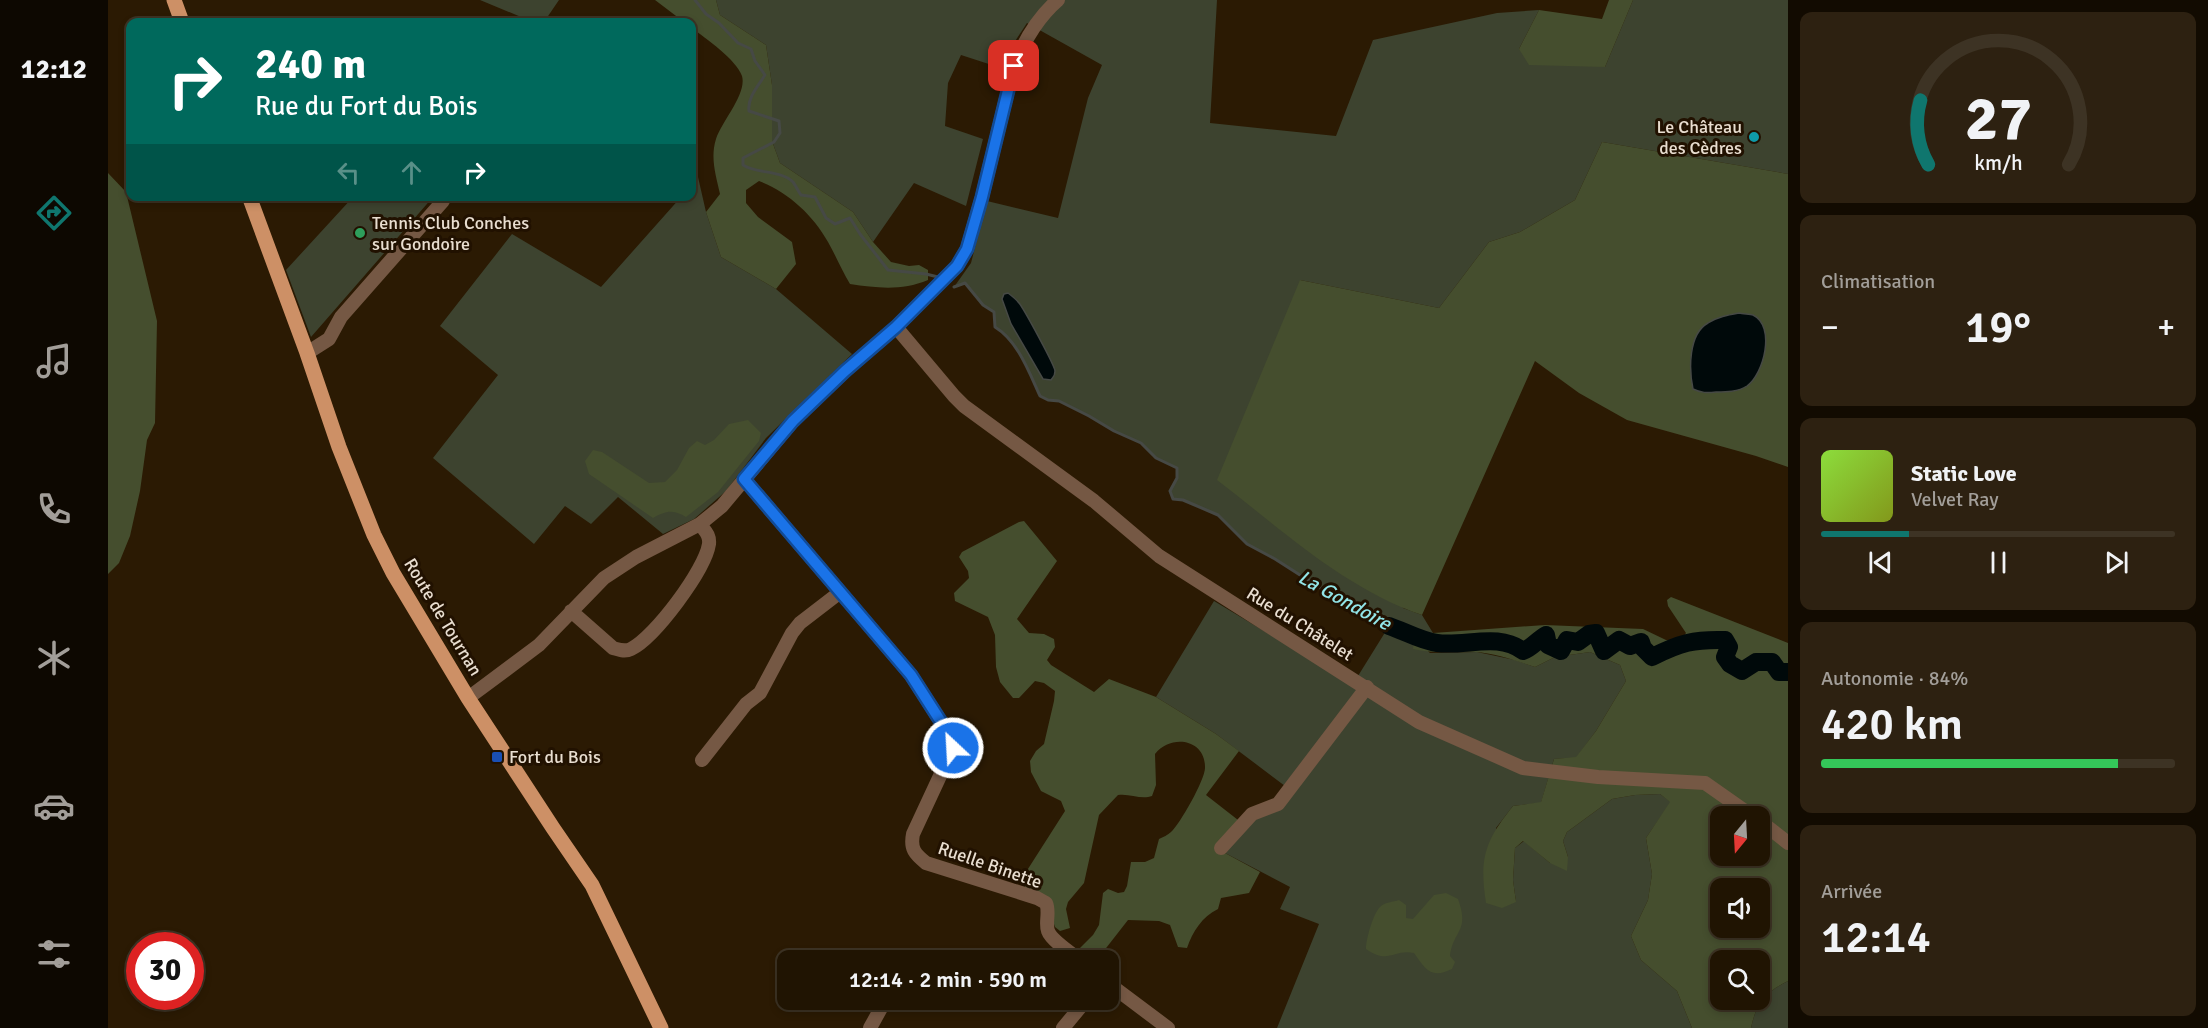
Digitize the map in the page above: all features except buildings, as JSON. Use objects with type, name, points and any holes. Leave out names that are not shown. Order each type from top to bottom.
[{"type":"main road","points":[[174,0],[181,18]]},
{"type":"main road","name":"Route de Tournan","points":[[251,201],[334,433],[374,535],[393,573],[468,699],[592,885],[661,1028]]},
{"type":"street","points":[[468,699],[539,645],[591,590],[620,567],[700,524],[722,506],[793,421],[845,371],[896,327],[957,266],[967,249],[982,197],[1014,66],[1033,28],[1058,0]]},
{"type":"street","points":[[307,353],[329,339],[341,316],[442,201]]},
{"type":"street","name":"Rue du Châtelet","points":[[896,327],[964,406],[1094,501],[1159,556],[1419,722],[1522,768],[1598,777],[1705,783],[1738,806]]},
{"type":"street","name":"Ruelle Binette","points":[[744,479],[911,675],[952,739],[953,748],[913,834],[911,843],[914,853],[926,863],[1046,903],[1048,930],[1052,937],[1068,950]]},
{"type":"street","points":[[571,611],[614,648],[621,651],[630,650],[656,630],[687,588],[708,547],[709,536],[700,524]]},
{"type":"street","points":[[702,760],[746,704],[760,693],[792,633],[800,623],[839,593]]},
{"type":"street","points":[[1221,848],[1252,814],[1278,804],[1367,687]]},
{"type":"street","points":[[1770,829],[1788,843]]},
{"type":"street","points":[[1119,991],[1168,1028]]},
{"type":"street","points":[[870,1028],[880,1010]]},
{"type":"street","points":[[1063,1028],[1078,1010]]},
{"type":"green space","points":[[480,0],[559,0],[547,18],[523,18]]},
{"type":"green space","points":[[655,0],[716,0],[720,15],[766,45],[772,85],[772,141],[780,163],[853,212],[873,242],[891,262],[909,266],[919,265],[928,270],[928,280],[899,287],[850,284],[828,242],[815,223],[790,198],[759,181],[746,190],[746,203],[758,217],[792,242],[796,264],[776,289],[721,257],[706,212],[720,194],[715,174],[714,146],[719,132],[738,99],[743,83],[742,76],[727,56],[696,31],[696,18],[679,18]]},
{"type":"green space","points":[[716,0],[1217,0],[1210,123],[1336,136],[1373,40],[1497,13],[1539,10],[1519,49],[1605,67],[1633,0],[1788,0],[1788,174],[1602,142],[1575,200],[1520,232],[1489,242],[1439,308],[1300,280],[1403,608],[1422,615],[1433,633],[1414,638],[1430,653],[1477,652],[1535,667],[1555,657],[1590,652],[1620,665],[1626,681],[1596,731],[1576,758],[1554,759],[1541,803],[1513,806],[1496,828],[1516,902],[1513,880],[1515,848],[1524,841],[1550,863],[1568,857],[1563,841],[1567,832],[1612,799],[1660,794],[1671,802],[1646,838],[1652,874],[1648,900],[1631,936],[1641,960],[1677,991],[1692,1028],[1277,1028],[1319,924],[1280,909],[1290,887],[1225,853],[1252,820],[1293,792],[1216,734],[1156,697],[1214,601],[1353,684],[1389,626],[1247,544],[1218,515],[1183,500],[1173,499],[1170,491],[1177,478],[1177,468],[1156,458],[1141,443],[1059,401],[1048,400],[1040,396],[1016,349],[1010,340],[995,327],[994,312],[983,305],[965,284],[954,287],[971,263],[987,201],[1058,218],[1088,98],[1102,65],[1027,23],[998,67],[961,55],[948,83],[945,126],[983,139],[966,206],[914,183],[873,242],[853,212],[780,163],[772,141],[772,85],[766,45],[720,15]]},
{"type":"green space","points":[[1609,0],[1633,0],[1605,67],[1529,65],[1519,49],[1539,10],[1602,19]]},
{"type":"green space","points":[[1602,142],[1788,174],[1788,467],[1627,420],[1579,393],[1535,361],[1422,615],[1366,589],[1314,556],[1217,480],[1300,280],[1439,308],[1489,242],[1520,232],[1575,200]]},
{"type":"green space","points":[[108,173],[126,192],[126,201],[128,201],[157,321],[155,423],[147,440],[140,491],[130,536],[119,563],[108,574]]},
{"type":"green space","points":[[698,177],[706,212],[721,257],[776,289],[852,354],[766,438],[726,491],[694,519],[663,534],[618,497],[591,524],[565,506],[534,544],[433,458],[498,375],[440,326],[512,234],[601,287],[677,201],[696,201]]},
{"type":"green space","name":"Tennis Club Conches sur Gondoire","points":[[349,201],[430,201],[311,337],[286,270]]},
{"type":"green space","points":[[748,420],[761,433],[759,441],[718,492],[686,517],[669,512],[653,518],[589,474],[585,461],[593,450],[602,452],[649,483],[665,482],[677,470],[689,448],[697,441],[705,445],[714,440],[729,424]]},
{"type":"green space","points":[[1024,521],[1057,561],[1017,619],[1029,633],[1044,634],[1054,639],[1055,647],[1047,660],[1051,665],[1094,692],[1109,679],[1156,697],[1239,751],[1206,795],[1247,827],[1225,853],[1260,872],[1249,893],[1221,898],[1218,909],[1199,925],[1187,948],[1178,947],[1170,925],[1159,921],[1128,920],[1105,950],[1078,950],[1093,935],[1099,925],[1103,893],[1108,889],[1118,893],[1124,892],[1131,862],[1145,862],[1154,858],[1159,839],[1175,827],[1192,801],[1205,767],[1204,758],[1199,750],[1186,742],[1170,744],[1155,754],[1156,785],[1152,796],[1118,795],[1099,815],[1084,883],[1068,902],[1066,909],[1070,928],[1060,931],[1055,927],[1053,921],[1024,884],[1026,872],[1065,811],[1061,801],[1041,791],[1031,772],[1030,761],[1044,744],[1055,691],[1044,683],[1035,681],[1019,698],[1013,698],[1000,682],[996,667],[995,635],[988,617],[955,601],[954,593],[969,578],[968,571],[959,557],[962,552]]},
{"type":"green space","points":[[1671,597],[1788,643],[1788,981],[1770,992],[1770,950],[1710,950],[1710,1010],[1757,1010],[1751,1028],[1692,1028],[1677,991],[1641,960],[1631,936],[1648,900],[1652,874],[1646,838],[1670,802],[1660,794],[1612,799],[1567,832],[1563,841],[1568,857],[1567,871],[1550,863],[1523,841],[1515,848],[1513,880],[1516,902],[1502,908],[1486,903],[1483,874],[1490,840],[1513,806],[1541,802],[1554,759],[1576,757],[1596,731],[1626,681],[1620,665],[1590,652],[1555,657],[1535,667],[1483,653],[1413,649],[1414,638],[1433,633],[1545,625],[1643,629],[1666,640],[1681,640],[1686,633],[1668,606],[1667,600]]},
{"type":"green space","points":[[1446,893],[1458,899],[1462,918],[1462,925],[1450,956],[1455,962],[1452,969],[1434,973],[1426,968],[1414,953],[1380,956],[1366,949],[1372,921],[1382,905],[1399,900],[1406,905],[1406,918],[1413,919],[1434,895]]},
{"type":"green space","points":[[1788,981],[1788,1028],[1751,1028],[1757,1010],[1770,1010],[1770,992]]},
{"type":"shaded area","points":[[1008,293],[1022,307],[1050,359],[1055,371],[1051,380],[1043,379],[1011,324],[1002,299],[1004,294]]},
{"type":"shaded area","points":[[1739,313],[1753,315],[1764,329],[1765,350],[1753,380],[1736,391],[1707,393],[1693,389],[1691,363],[1693,344],[1701,328],[1711,321]]},
{"type":"waterway","name":"La Gondoire","points":[[695,0],[706,14],[719,23],[738,43],[751,49],[755,61],[765,75],[751,97],[749,111],[779,121],[780,133],[774,142],[743,158],[743,165],[788,178],[801,195],[815,197],[826,218],[835,224],[850,218],[888,270],[938,277]]},
{"type":"waterway","name":"La Gondoire","points":[[954,287],[965,283],[983,305],[994,312],[995,327],[1010,340],[1016,349],[1040,396],[1048,400],[1059,401],[1141,443],[1156,458],[1177,468],[1177,478],[1170,491],[1173,499],[1183,500],[1218,515],[1247,544],[1389,626]]},
{"type":"waterway","name":"La Gondoire","points":[[1389,626],[1431,642],[1448,644],[1493,641],[1514,645],[1523,651],[1546,635],[1548,645],[1561,651],[1567,640],[1578,642],[1589,634],[1596,633],[1604,651],[1619,640],[1630,646],[1641,642],[1643,648],[1652,657],[1687,643],[1725,640],[1729,647],[1725,657],[1730,664],[1742,671],[1756,662],[1772,662],[1779,672],[1788,672]]},
{"type":"place","name":"Le Château des Cèdres","points":[[1754,137]]},
{"type":"place","name":"Tennis Club Conches sur Gondoire","points":[[360,233]]},
{"type":"place","name":"Fort du Bois","points":[[497,757]]},
{"type":"route","points":[[953,748],[952,739],[911,675],[744,479],[793,421],[845,371],[896,327],[957,266],[967,249],[982,197],[1014,66]]}]
